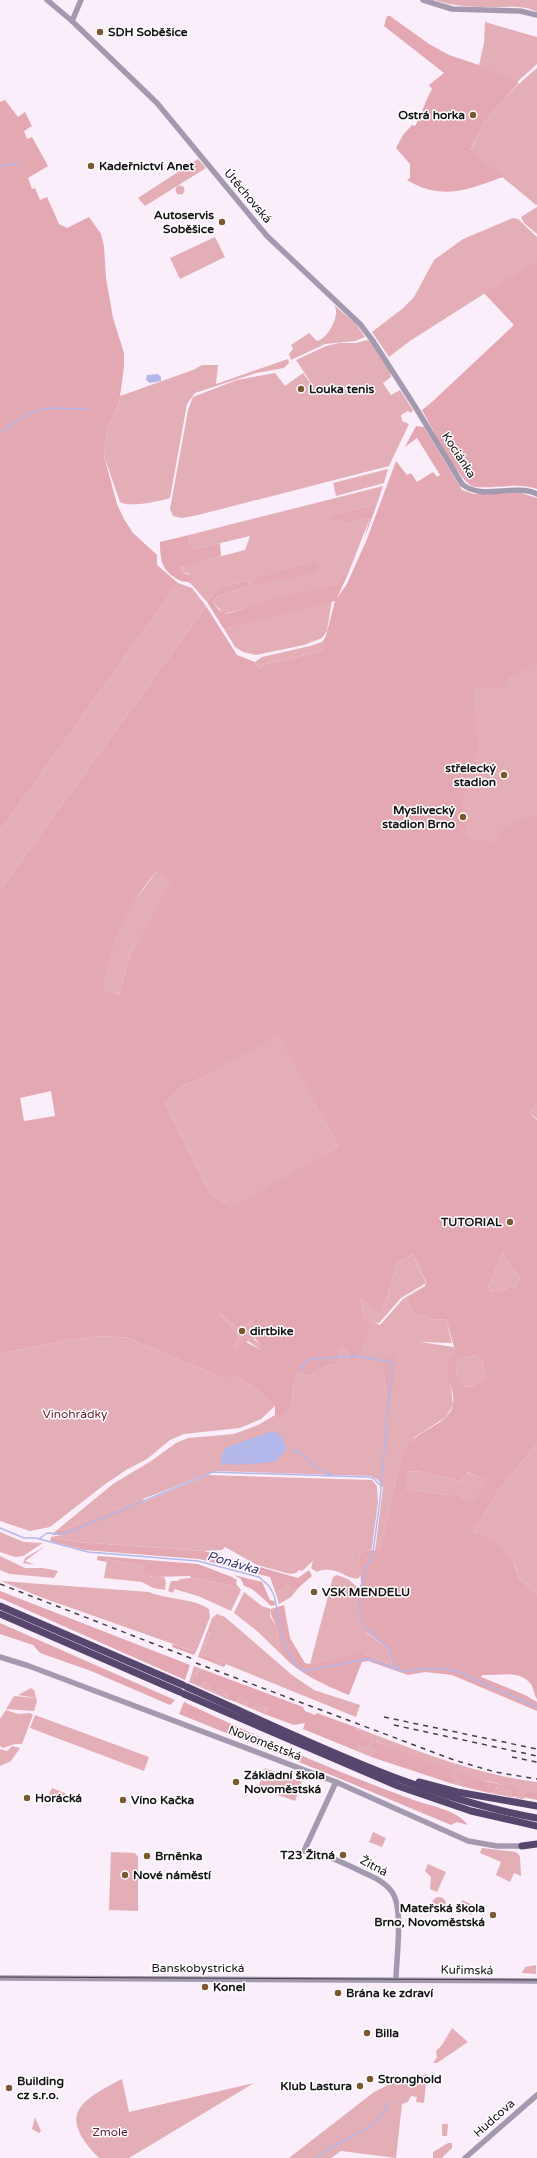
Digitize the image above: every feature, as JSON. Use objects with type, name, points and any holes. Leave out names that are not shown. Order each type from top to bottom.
[{"type":"highway","points":[[0,1606],[358,1770],[419,1794],[476,1813],[537,1826]]},
{"type":"highway","points":[[0,1614],[375,1769],[452,1797],[502,1811],[537,1818]]},
{"type":"highway","points":[[375,1769],[457,1792],[537,1806]]},
{"type":"highway","points":[[522,1846],[537,1844]]},
{"type":"street","name":"Útěchovská","points":[[47,0],[72,21],[157,103],[267,236],[360,324],[373,341],[420,415]]},
{"type":"street","points":[[72,21],[80,0]]},
{"type":"street","points":[[424,0],[452,9],[520,10],[536,15]]},
{"type":"street","name":"Kociánka","points":[[420,415],[457,476],[468,488],[485,491],[528,491],[537,494]]},
{"type":"street","name":"Novoměstská","points":[[0,1657],[29,1666],[336,1782],[468,1841],[497,1846],[522,1846]]},
{"type":"street","name":"Žitná","points":[[336,1782],[304,1851],[319,1853],[337,1860],[379,1880],[392,1892],[396,1900],[397,1916],[396,1980]]},
{"type":"street","name":"Banskobystrická","points":[[0,1978],[396,1980]]},
{"type":"street","name":"Kuřimská","points":[[396,1980],[537,1981]]},
{"type":"street","name":"Hudcova","points":[[465,2158],[537,2095]]},
{"type":"green space","points":[[435,0],[537,0],[537,12],[519,7],[454,5]]},
{"type":"green space","points":[[485,22],[537,37],[537,64],[516,83],[479,65],[484,43]]},
{"type":"green space","points":[[537,68],[536,205],[471,151],[482,127],[498,105],[517,85]]},
{"type":"green space","points":[[198,159],[206,168],[145,206],[138,198]]},
{"type":"green space","points":[[180,185],[185,190],[180,195],[175,190]]},
{"type":"green space","points":[[537,207],[537,234],[524,223],[521,217]]},
{"type":"green space","points":[[513,218],[518,219],[537,237],[537,260],[410,341],[389,357],[372,332],[402,309],[414,297],[434,260],[463,239]]},
{"type":"green space","points":[[215,237],[225,257],[180,279],[170,258]]},
{"type":"green space","points":[[334,305],[356,324],[365,337],[355,341],[325,344],[291,360],[289,354],[293,349],[291,345],[309,333],[317,341],[328,333],[335,319],[336,310]]},
{"type":"green space","points":[[367,340],[370,341],[390,372],[391,377],[383,383],[391,395],[400,390],[413,410],[411,413],[408,411],[401,415],[402,421],[409,424],[389,466],[198,515],[182,518],[173,516],[170,509],[188,410],[193,397],[237,380],[275,373],[285,386],[303,373],[317,392],[296,360],[326,346],[339,343],[356,343]]},
{"type":"green space","points":[[288,359],[289,363],[284,368],[256,373],[195,393],[187,404],[170,498],[137,504],[124,504],[120,502],[104,456],[108,426],[119,404],[120,396],[193,370],[202,365],[218,365],[216,384]]},
{"type":"green space","points":[[388,469],[384,483],[336,496],[333,483]]},
{"type":"green space","points":[[383,486],[377,504],[339,513],[345,524],[370,518],[348,574],[341,576],[338,583],[224,614],[213,602],[218,596],[250,586],[249,580],[219,587],[207,602],[192,585],[190,574],[182,572],[183,566],[245,550],[250,536],[195,549],[190,543],[189,535]],"holes":[[[314,561],[254,583],[255,578]]]},
{"type":"green space","points":[[178,583],[192,588],[206,606],[0,890],[0,831]]},
{"type":"green space","points":[[332,600],[327,631],[322,638],[304,645],[256,655],[243,652],[235,647],[224,629]]},
{"type":"green space","points":[[327,635],[322,651],[266,664],[259,669],[255,662],[262,657],[322,642]]},
{"type":"green space","name":"Myslivecký stadion Brno","points":[[537,641],[537,1020],[392,731]]},
{"type":"green space","points":[[156,872],[172,881],[130,955],[119,995],[102,989],[108,960],[127,911]]},
{"type":"green space","points":[[278,1034],[338,1146],[233,1209],[209,1192],[165,1104],[181,1086],[200,1079]]},
{"type":"green space","points":[[537,1104],[537,1119],[529,1113]]},
{"type":"green space","points":[[503,1252],[505,1258],[520,1278],[516,1286],[491,1292],[488,1287]]},
{"type":"green space","points":[[413,1254],[426,1283],[401,1298],[379,1323],[374,1322],[380,1325],[403,1299],[425,1285],[406,1298],[412,1312],[434,1320],[446,1319],[452,1343],[420,1342],[454,1347],[455,1350],[448,1364],[453,1405],[446,1417],[415,1437],[402,1454],[380,1552],[375,1551],[383,1487],[378,1480],[371,1476],[215,1471],[66,1529],[57,1530],[113,1484],[151,1461],[176,1443],[188,1438],[234,1434],[258,1425],[275,1415],[284,1415],[291,1410],[294,1382],[298,1373],[310,1376],[324,1367],[337,1364],[341,1345],[347,1351],[348,1356],[358,1358],[366,1321],[360,1300],[361,1297],[379,1312],[387,1298],[397,1263]],"holes":[[[395,1367],[389,1397],[387,1397],[384,1376]]]},
{"type":"green space","name":"dirtbike","points":[[218,1312],[239,1329],[245,1328],[251,1320],[255,1323],[254,1339],[263,1347],[261,1350],[248,1341],[237,1349],[234,1346],[240,1337]]},
{"type":"green space","name":"Vinohrádky","points":[[103,1336],[128,1338],[220,1377],[238,1377],[253,1387],[275,1406],[261,1419],[240,1428],[184,1434],[170,1440],[147,1459],[126,1470],[104,1485],[50,1527],[30,1531],[0,1521],[0,1354],[68,1340]]},
{"type":"green space","points":[[475,1355],[482,1360],[485,1373],[482,1381],[472,1386],[462,1387],[456,1372],[458,1359]]},
{"type":"green space","points":[[537,1444],[537,1594],[519,1578],[515,1566],[473,1533],[498,1491]]},
{"type":"green space","points":[[407,1471],[423,1472],[460,1481],[466,1472],[488,1480],[472,1502],[459,1495],[447,1495],[404,1489]]},
{"type":"green space","points":[[208,1475],[372,1480],[377,1486],[378,1502],[371,1550],[359,1553],[361,1574],[359,1578],[355,1579],[330,1570],[317,1572],[311,1568],[313,1561],[302,1571],[299,1570],[296,1573],[290,1574],[257,1565],[225,1547],[222,1550],[204,1551],[78,1542],[51,1537],[67,1534]]},
{"type":"green space","points":[[0,1532],[24,1542],[43,1543],[23,1556],[15,1557],[0,1552]]},
{"type":"green space","points":[[47,1545],[25,1561],[35,1565],[23,1563],[25,1558]]},
{"type":"green space","points":[[0,1556],[25,1568],[43,1568],[58,1571],[54,1578],[10,1574],[0,1570]]},
{"type":"green space","points":[[107,1559],[144,1567],[144,1573],[152,1577],[164,1577],[166,1582],[165,1590],[153,1588],[142,1582],[104,1578]]},
{"type":"green space","points":[[337,1575],[348,1579],[359,1589],[358,1605],[367,1633],[386,1648],[392,1663],[391,1665],[370,1656],[364,1656],[365,1653],[310,1664],[333,1577]]},
{"type":"green space","points":[[191,1578],[230,1585],[241,1590],[231,1611],[198,1596],[174,1589],[173,1593],[168,1591],[171,1581]]},
{"type":"green space","points":[[1,1581],[149,1592],[156,1595],[203,1605],[209,1609],[210,1617],[199,1645],[197,1642],[193,1651],[43,1598]]},
{"type":"green space","points":[[288,1585],[290,1588],[300,1586],[291,1597],[279,1604],[276,1594]]},
{"type":"green space","points":[[244,1592],[262,1606],[271,1609],[270,1616],[277,1627],[279,1648],[288,1661],[257,1631],[234,1613]]},
{"type":"green space","points":[[217,1614],[225,1617],[292,1675],[314,1690],[360,1705],[356,1717],[201,1654],[210,1632],[207,1632],[212,1618]]},
{"type":"green space","points":[[194,1666],[202,1669],[196,1673],[202,1686],[204,1682],[211,1685],[211,1690],[216,1692],[220,1689],[228,1693],[227,1699],[189,1682]]},
{"type":"green space","points":[[31,1688],[34,1690],[36,1698],[18,1695]]},
{"type":"green space","points":[[240,1695],[248,1701],[246,1706],[255,1703],[267,1706],[264,1714],[236,1702]]},
{"type":"green space","points":[[14,1696],[36,1698],[37,1701],[34,1711],[6,1709]]},
{"type":"green space","points":[[6,1710],[18,1714],[30,1713],[33,1715],[22,1744],[15,1744],[3,1748],[0,1746],[0,1719]]},
{"type":"green space","points":[[35,1715],[149,1757],[144,1771],[30,1728]]},
{"type":"green space","points":[[355,1727],[467,1767],[537,1782],[537,1792],[524,1792],[523,1797],[526,1799],[515,1798],[517,1796],[511,1789],[512,1797],[489,1793],[495,1792],[497,1786],[503,1785],[493,1782],[476,1780],[465,1783],[461,1786],[453,1784],[456,1782],[438,1770],[418,1759],[376,1741],[376,1750],[371,1757],[357,1751],[357,1745],[367,1748]]},
{"type":"green space","points":[[12,1746],[20,1748],[11,1761],[0,1766],[0,1749],[7,1751]]},
{"type":"green space","points":[[265,1768],[302,1782],[295,1801],[258,1788]]},
{"type":"green space","points":[[52,1788],[67,1794],[64,1800],[49,1794]]},
{"type":"green space","points":[[373,1832],[386,1838],[382,1847],[369,1842]]},
{"type":"green space","points":[[482,1848],[516,1852],[520,1856],[521,1876],[514,1873],[510,1882],[496,1875],[501,1862],[480,1853]]},
{"type":"green space","points":[[111,1852],[135,1853],[138,1857],[138,1911],[109,1910]]},
{"type":"green space","points":[[428,1864],[446,1872],[437,1892],[430,1889],[431,1877],[425,1871]]},
{"type":"green space","points":[[436,1897],[442,1897],[446,1901],[446,1907],[442,1911],[436,1911],[432,1907],[432,1901]]},
{"type":"green space","points":[[462,1900],[475,1906],[471,1915],[469,1914],[470,1911],[460,1906]]},
{"type":"green space","points":[[536,1965],[536,1974],[522,1973],[525,1967]]},
{"type":"green space","points":[[452,2028],[468,2042],[437,2063],[433,2063],[437,2057],[436,2051],[442,2045]]},
{"type":"green space","points":[[427,2074],[424,2103],[416,2102],[417,2097],[411,2096],[408,2102],[402,2104],[396,2158],[341,2151],[331,2158],[289,2158],[374,2092],[394,2082]]},
{"type":"green space","name":"Zmole","points":[[122,2079],[129,2112],[254,2083],[129,2158],[99,2158],[86,2143],[79,2131],[76,2120],[79,2111],[85,2102]]},
{"type":"green space","points":[[35,2117],[41,2131],[39,2133],[32,2129]]},
{"type":"green space","points":[[442,2124],[448,2124],[447,2136],[442,2136]]},
{"type":"green space","points":[[448,2143],[452,2143],[452,2148],[442,2158],[433,2158],[433,2152]]},
{"type":"shaded area","points":[[387,16],[390,16],[429,44],[449,55],[479,65],[519,83],[485,122],[471,150],[503,177],[466,189],[443,192],[420,186],[407,180],[410,178],[410,164],[396,148],[403,135],[412,125],[415,126],[432,89],[429,85],[444,73],[384,26]]},
{"type":"shaded area","points":[[5,100],[18,117],[25,112],[32,126],[24,131],[27,139],[32,137],[48,166],[28,178],[32,189],[35,188],[40,200],[47,197],[59,224],[67,228],[89,217],[101,234],[104,246],[106,278],[113,318],[124,353],[124,367],[119,404],[108,426],[104,456],[117,504],[124,519],[133,533],[157,555],[157,565],[178,583],[0,831],[0,102]]},
{"type":"shaded area","points":[[537,260],[537,489],[522,486],[475,487],[469,484],[462,477],[454,466],[422,410],[514,325],[484,293]]},
{"type":"shaded area","points":[[416,426],[424,427],[462,490],[474,494],[521,493],[537,498],[537,662],[509,677],[504,688],[473,688],[478,751],[462,799],[466,838],[495,843],[503,829],[527,817],[537,816],[537,1104],[529,1113],[537,1120],[537,1444],[498,1491],[473,1533],[492,1539],[500,1545],[515,1567],[519,1578],[537,1594],[537,1699],[531,1684],[521,1676],[502,1674],[482,1675],[481,1677],[525,1695],[537,1702],[537,1711],[452,1675],[425,1672],[408,1675],[368,1661],[362,1662],[349,1695],[320,1682],[299,1670],[283,1655],[279,1647],[277,1628],[272,1617],[271,1609],[284,1605],[290,1638],[305,1663],[310,1664],[365,1652],[364,1656],[370,1656],[391,1665],[392,1663],[386,1648],[363,1629],[358,1605],[358,1592],[361,1583],[359,1553],[371,1550],[380,1551],[402,1454],[407,1446],[420,1434],[446,1417],[453,1406],[453,1394],[447,1370],[450,1358],[455,1350],[446,1319],[434,1320],[412,1312],[406,1298],[425,1286],[426,1282],[413,1254],[397,1263],[387,1298],[379,1313],[362,1298],[360,1300],[366,1321],[371,1324],[358,1358],[350,1362],[347,1351],[341,1346],[337,1364],[324,1367],[310,1376],[298,1373],[294,1382],[291,1410],[284,1415],[275,1415],[275,1406],[253,1387],[238,1377],[220,1377],[128,1338],[103,1336],[68,1340],[0,1354],[0,890],[206,606],[237,655],[255,662],[259,669],[266,664],[322,651],[335,601],[224,629],[207,602],[219,587],[249,580],[250,586],[218,596],[213,602],[219,610],[226,614],[275,599],[338,583],[341,576],[348,574],[337,598],[347,584],[367,539],[396,461],[407,475],[411,473],[417,482],[433,472],[437,477],[440,475],[417,438],[405,447]],"holes":[[[156,872],[171,881],[130,955],[119,995],[103,989],[106,972],[115,941],[121,927],[145,885]],[[278,1035],[338,1146],[232,1208],[209,1192],[165,1104],[181,1086],[200,1079]],[[51,1091],[55,1116],[24,1121],[20,1098]],[[503,1252],[505,1258],[520,1278],[516,1286],[491,1292],[488,1287]],[[218,1312],[239,1329],[245,1328],[251,1320],[254,1323],[250,1332],[262,1347],[261,1350],[244,1341],[237,1349],[234,1346],[240,1337]],[[475,1355],[482,1360],[485,1373],[482,1381],[472,1386],[463,1387],[456,1372],[458,1359]],[[407,1471],[423,1472],[460,1481],[467,1472],[487,1480],[472,1502],[459,1495],[447,1495],[405,1489]]]},
{"type":"shaded area","points":[[377,504],[364,539],[370,518],[345,524],[341,519],[331,521],[331,517],[339,513]]},
{"type":"shaded area","points":[[189,535],[190,543],[195,549],[220,543],[221,556],[182,567],[183,573],[191,575],[192,585],[188,582],[175,578],[166,570],[163,565],[160,549],[160,542]]},
{"type":"shaded area","points":[[314,561],[320,565],[315,572],[257,585],[254,583],[254,578]]},
{"type":"shaded area","points":[[393,1356],[397,1361],[395,1367],[395,1382],[389,1397],[387,1397],[384,1367],[387,1359]]},
{"type":"shaded area","points":[[143,1499],[144,1502],[67,1535],[52,1535],[57,1530],[66,1529]]},
{"type":"shaded area","points":[[51,1537],[78,1542],[204,1551],[298,1578],[309,1570],[312,1576],[298,1588],[290,1588],[288,1585],[276,1594],[270,1577],[199,1559],[84,1550],[50,1541]]},
{"type":"shaded area","points":[[98,1556],[198,1564],[237,1580],[236,1584],[241,1590],[230,1585],[191,1578],[190,1576],[152,1577],[143,1573],[144,1567],[107,1559],[106,1562],[97,1560]]},
{"type":"shaded area","points":[[234,1575],[262,1582],[270,1600],[274,1601],[275,1605],[271,1606],[255,1591],[244,1586],[241,1579]]},
{"type":"shaded area","points":[[0,1591],[190,1665],[185,1680],[0,1598]]},
{"type":"shaded area","points":[[0,1623],[175,1700],[170,1705],[91,1671],[40,1653],[33,1645],[0,1634]]},
{"type":"shaded area","points":[[210,1631],[201,1654],[226,1664],[224,1667],[198,1657],[207,1632]]},
{"type":"shaded area","points":[[197,1642],[199,1645],[194,1655],[172,1647],[173,1644],[193,1651]]},
{"type":"shaded area","points":[[202,1669],[303,1707],[305,1711],[315,1715],[317,1713],[355,1727],[356,1730],[362,1734],[361,1738],[370,1741],[367,1748],[357,1745],[357,1751],[303,1729],[305,1723],[294,1725],[264,1714],[267,1707],[255,1703],[256,1706],[252,1708],[246,1706],[248,1701],[240,1696],[236,1702],[227,1699],[228,1693],[220,1689],[216,1692],[211,1690],[211,1685],[204,1682],[202,1686],[194,1679],[198,1676],[196,1673]]},
{"type":"shaded area","points":[[184,1702],[268,1741],[325,1765],[411,1799],[457,1815],[468,1825],[457,1822],[451,1825],[179,1714]]},
{"type":"shaded area","points":[[375,1741],[447,1769],[451,1773],[450,1776],[454,1778],[456,1782],[453,1784],[371,1757],[376,1750],[373,1748]]},
{"type":"shaded area","points":[[457,1772],[484,1781],[503,1785],[503,1787],[497,1786],[495,1792],[489,1793],[461,1786],[462,1783],[468,1781],[459,1779]]},
{"type":"shaded area","points":[[504,1785],[519,1788],[517,1796],[512,1797],[511,1789],[504,1787]]},
{"type":"shaded area","points":[[524,1792],[537,1792],[537,1800],[523,1797]]},
{"type":"water","points":[[158,374],[161,377],[161,381],[150,383],[146,380],[147,375]]},
{"type":"water","points":[[273,1431],[279,1434],[282,1438],[286,1449],[275,1462],[234,1465],[225,1463],[219,1467],[222,1464],[221,1458],[225,1448]]},
{"type":"waterway","points":[[0,166],[18,163]]},
{"type":"waterway","points":[[0,433],[29,413],[46,408],[87,409]]},
{"type":"waterway","points":[[302,1370],[304,1363],[309,1359],[357,1356],[392,1362],[380,1500],[373,1552],[364,1574],[359,1601],[360,1615],[363,1626],[386,1645],[399,1670]]},
{"type":"waterway","points":[[293,1450],[302,1454],[314,1466],[322,1471]]},
{"type":"waterway","points":[[39,1539],[47,1533],[64,1534],[213,1472],[368,1477],[373,1478],[381,1486]]},
{"type":"waterway","points":[[326,1473],[333,1476]]},
{"type":"waterway","name":"Ponávka","points":[[0,1528],[24,1538],[36,1538],[88,1552],[198,1561],[259,1577],[269,1586],[274,1595],[285,1647],[299,1668],[303,1671],[367,1659],[402,1671],[446,1669],[456,1671],[537,1707]]},
{"type":"waterway","points":[[316,2158],[335,2145],[367,2129],[383,2113],[388,2102]]},
{"type":"tram line","points":[[0,1977],[537,1980]]},
{"type":"railway","points":[[0,1584],[193,1659]]},
{"type":"railway","points":[[196,1663],[454,1760],[495,1772],[537,1779]]},
{"type":"railway","points":[[384,1717],[537,1749]]},
{"type":"railway","points":[[394,1725],[537,1756]]},
{"type":"railway","points":[[512,1757],[537,1762]]},
{"type":"place","name":"SDH Soběšice","points":[[100,32]]},
{"type":"place","name":"Ostrá horka","points":[[473,115]]},
{"type":"place","name":"Kadeřnictví Anet","points":[[91,166]]},
{"type":"place","name":"Autoservis Soběšice","points":[[222,222]]},
{"type":"place","name":"Louka tenis","points":[[301,389]]},
{"type":"place","name":"střelecký stadion","points":[[504,775]]},
{"type":"place","name":"Myslivecký stadion Brno","points":[[463,817]]},
{"type":"place","name":"TUTORIAL","points":[[510,1222]]},
{"type":"place","name":"dirtbike","points":[[242,1331]]},
{"type":"place","name":"VSK MENDELU","points":[[314,1592]]},
{"type":"place","name":"Základní škola Novoměstská","points":[[236,1782]]},
{"type":"place","name":"Horácká","points":[[27,1798]]},
{"type":"place","name":"Víno Kačka","points":[[123,1800]]},
{"type":"place","name":"T23 Žitná","points":[[343,1855]]},
{"type":"place","name":"Brněnka","points":[[147,1856]]},
{"type":"place","name":"Nové náměstí","points":[[125,1875]]},
{"type":"place","name":"Mateřská škola Brno, Novoměstská","points":[[493,1915]]},
{"type":"place","name":"Konel","points":[[205,1987]]},
{"type":"place","name":"Brána ke zdraví","points":[[338,1993]]},
{"type":"place","name":"Billa","points":[[367,2033]]},
{"type":"place","name":"Stronghold","points":[[370,2079]]},
{"type":"place","name":"Klub Lastura","points":[[360,2086]]},
{"type":"place","name":"Building cz s.r.o.","points":[[9,2088]]}]
